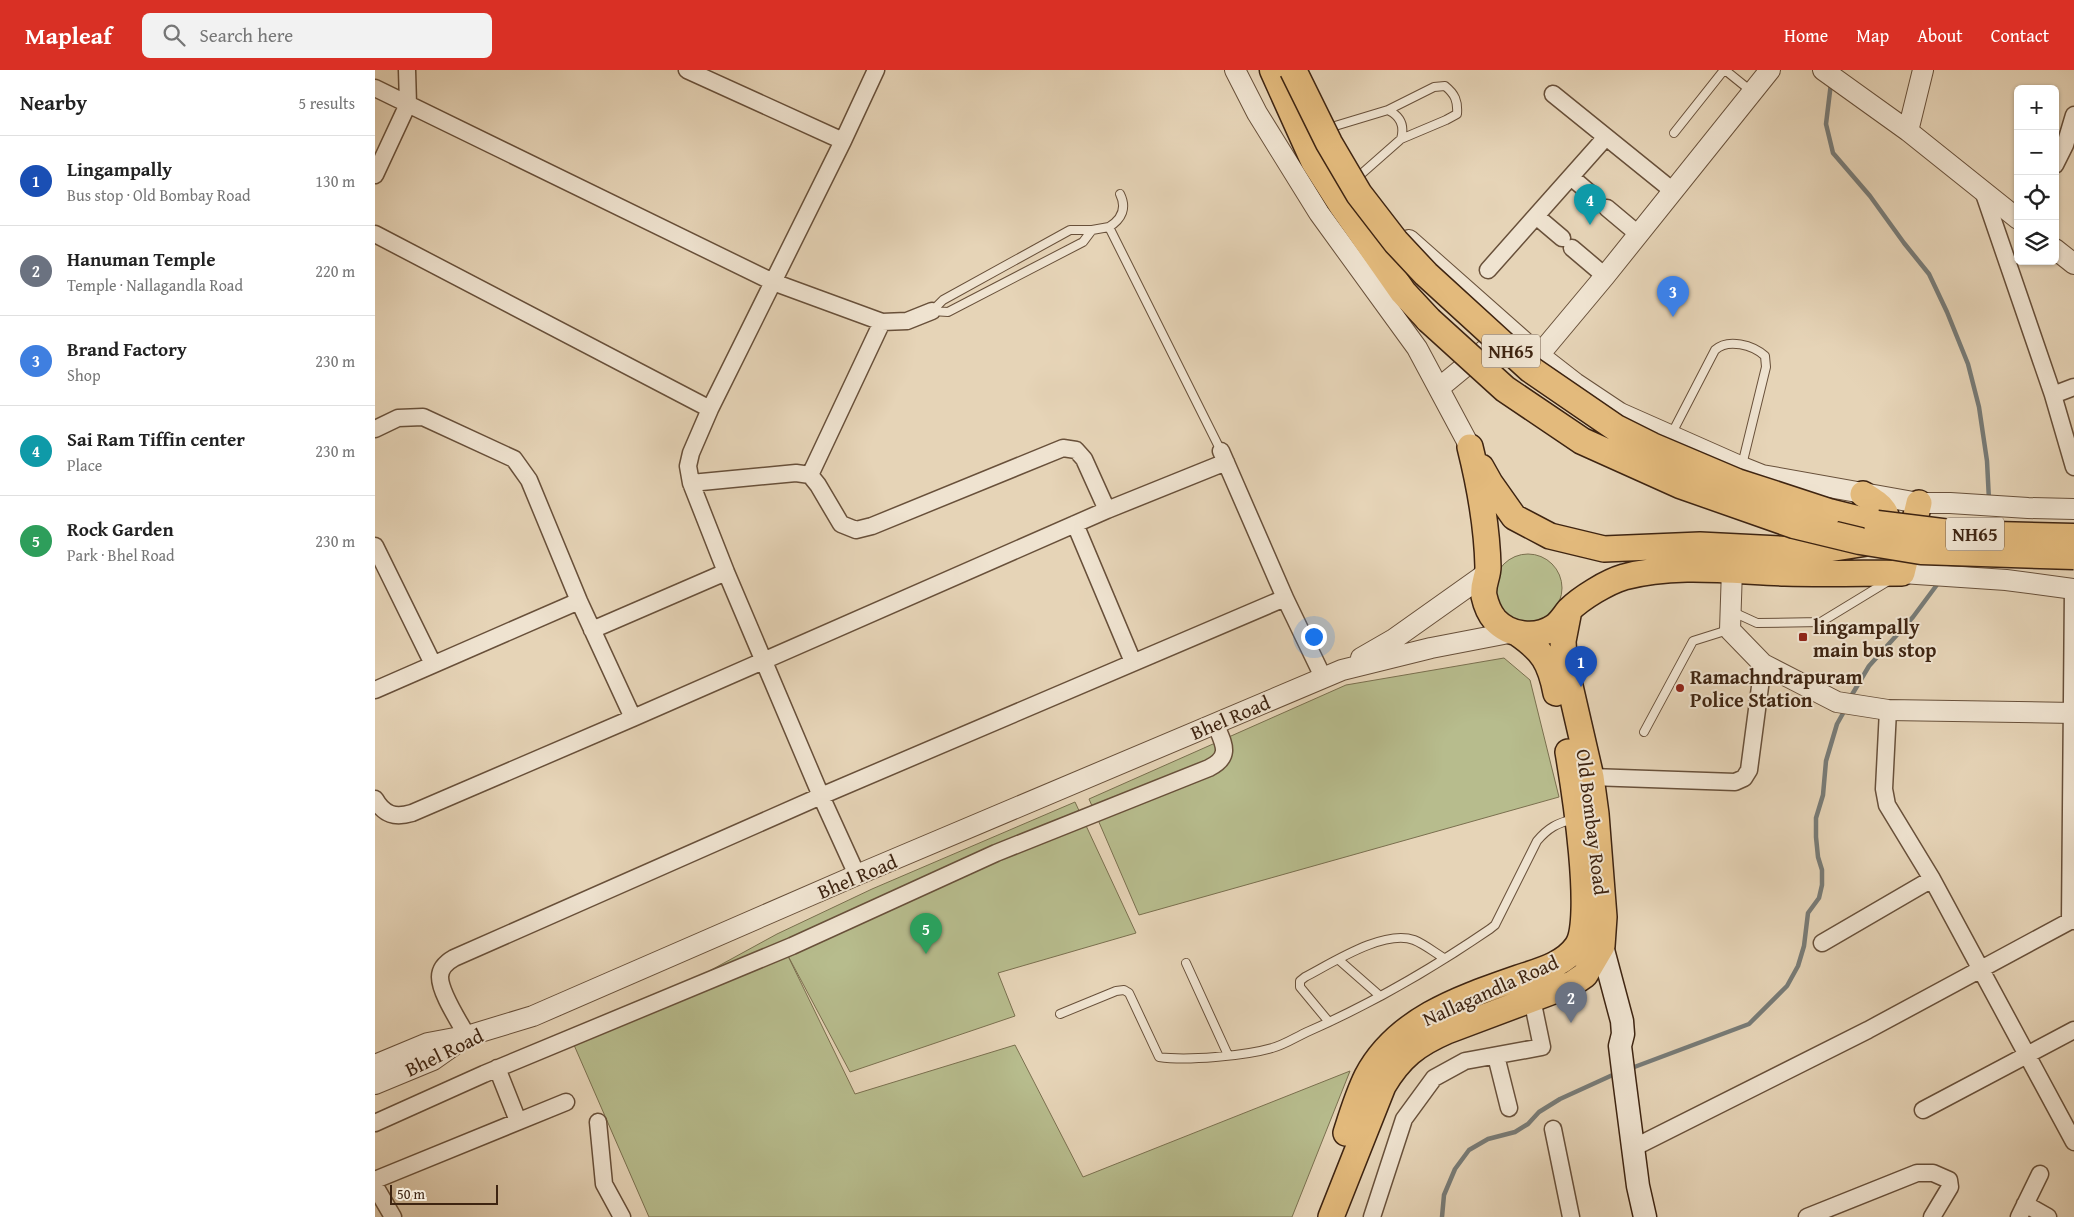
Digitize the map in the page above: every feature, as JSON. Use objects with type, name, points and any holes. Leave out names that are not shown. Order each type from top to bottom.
[{"type":"highway","name":"NH65","points":[[1273,70],[1314,161],[1342,205],[1403,292],[1429,320],[1505,389],[1582,441],[1681,485],[1794,525],[1861,541],[1921,551],[2074,556]]},
{"type":"highway","name":"NH65","points":[[1293,70],[1329,143],[1359,194],[1395,242],[1426,274],[1530,370],[1616,428],[1697,466],[1737,482],[1829,512],[1877,524],[1958,534],[2074,537]]},
{"type":"main road","points":[[1470,447],[1490,484],[1514,517],[1550,536],[1604,548],[1700,545],[1735,558],[1786,573],[1903,573],[1919,503]]},
{"type":"main road","name":"Old Bombay Road","points":[[1470,447],[1479,481],[1485,522],[1488,570],[1484,583],[1486,604],[1497,621],[1536,646],[1546,661],[1553,679],[1572,773],[1585,899],[1594,920]]},
{"type":"main road","points":[[1516,633],[1541,633],[1553,628],[1569,610],[1609,582],[1624,577],[1679,570],[1735,558],[1799,550],[1816,551],[1873,542],[1885,533],[1887,516],[1882,507],[1863,494]]},
{"type":"main road","points":[[1799,550],[1834,573]]},
{"type":"main road","name":"Old Bombay Road","points":[[1569,610],[1563,641],[1564,660],[1591,777],[1596,814],[1594,920]]},
{"type":"main road","points":[[1594,920],[1597,956],[1607,1012],[1613,1037],[1622,1061],[1643,1217]]},
{"type":"main road","name":"Nallagandla Road","points":[[1331,1217],[1375,1081],[1379,1058],[1395,1039],[1414,1024],[1442,1008],[1479,992],[1550,968],[1578,945],[1594,920]]},
{"type":"main road","name":"Nallagandla Road","points":[[1316,1217],[1375,1081],[1393,1069],[1403,1057],[1430,1039],[1478,1018],[1572,984],[1585,975],[1597,956]]},
{"type":"street","points":[[687,70],[725,77],[843,141]]},
{"type":"street","points":[[857,875],[821,796],[726,572],[691,482],[688,466],[691,453],[709,409],[843,141],[876,70]]},
{"type":"street","points":[[1235,70],[1257,113],[1319,213],[1417,348],[1470,447]]},
{"type":"street","points":[[1308,70],[1365,187],[1403,235],[1539,355],[1575,383],[1620,412],[1671,437],[1762,474],[1919,503],[2074,509]]},
{"type":"street","points":[[1539,355],[1605,276],[1770,70]]},
{"type":"street","points":[[1908,131],[1923,70]]},
{"type":"street","points":[[375,175],[408,104],[408,71]]},
{"type":"street","points":[[1825,72],[1908,131],[2014,215]]},
{"type":"street","points":[[375,88],[773,282],[882,322],[907,321],[932,310]]},
{"type":"street","points":[[1553,94],[1673,191]]},
{"type":"street","points":[[2059,160],[2070,147],[2074,115]]},
{"type":"street","points":[[1488,270],[1606,137]]},
{"type":"street","points":[[1571,177],[1592,195]]},
{"type":"street","points":[[1983,191],[2053,396],[2074,466]]},
{"type":"street","points":[[1607,208],[1638,234]]},
{"type":"street","points":[[1536,216],[1605,276]]},
{"type":"street","points":[[375,234],[709,409]]},
{"type":"street","points":[[2059,252],[2074,264]]},
{"type":"street","points":[[810,475],[882,322]]},
{"type":"street","points":[[1439,388],[1510,330]]},
{"type":"street","points":[[2053,396],[2074,387]]},
{"type":"street","points":[[375,429],[398,418],[423,417],[514,459],[529,480],[579,601],[633,718]]},
{"type":"street","points":[[691,482],[796,473],[810,475],[841,524],[856,530],[872,526],[1063,448],[1076,450],[1084,459],[1107,510]]},
{"type":"street","points":[[375,799],[383,810],[393,816],[412,813],[764,661],[1224,457],[1285,598],[1323,678]]},
{"type":"street","points":[[1075,524],[1133,662]]},
{"type":"street","points":[[375,546],[433,664]]},
{"type":"street","points":[[1735,558],[1730,620],[1763,664],[1837,702],[1883,710],[2074,713]]},
{"type":"street","points":[[592,630],[726,572]]},
{"type":"street","points":[[1342,670],[1394,639],[1487,573]]},
{"type":"street","points":[[1633,1148],[1868,1030],[2072,921],[2074,589],[2006,580],[1903,573]]},
{"type":"street","points":[[375,1050],[467,1036],[442,985],[440,976],[446,963],[821,796],[1285,598]]},
{"type":"street","points":[[375,690],[579,601]]},
{"type":"street","points":[[1342,670],[1431,648],[1516,633]]},
{"type":"street","points":[[1591,777],[1735,782],[1745,778],[1749,770],[1763,664]]},
{"type":"street","name":"Bhel Road","points":[[375,1084],[433,1060],[467,1036],[533,1016],[857,875],[1342,670]]},
{"type":"street","points":[[1883,710],[1884,789],[1887,806],[1933,879],[2074,1142]]},
{"type":"street","points":[[375,1123],[497,1068],[792,946],[996,853],[1209,768],[1219,763],[1224,756],[1224,748],[1215,723]]},
{"type":"street","points":[[1822,943],[1933,879]]},
{"type":"street","points":[[1372,1217],[1404,1119],[1434,1078],[1465,1061],[1543,1047],[1531,999]]},
{"type":"street","points":[[1923,1110],[2027,1053],[2074,1030]]},
{"type":"street","points":[[375,1065],[427,1042]]},
{"type":"street","points":[[1496,1056],[1509,1108]]},
{"type":"street","points":[[497,1068],[518,1121]]},
{"type":"street","points":[[375,1180],[566,1102]]},
{"type":"street","points":[[598,1122],[604,1184],[622,1217]]},
{"type":"street","points":[[1553,1129],[1571,1217]]},
{"type":"street","points":[[1807,1217],[1917,1173],[1933,1173],[1949,1180],[1950,1187],[1932,1217]]},
{"type":"street","points":[[2040,1174],[2022,1211],[2048,1217]]},
{"type":"street","points":[[375,1186],[393,1217]]},
{"type":"lane","points":[[1674,133],[1725,70],[1752,92]]},
{"type":"lane","points":[[1335,126],[1388,110],[1434,87],[1445,86],[1452,91],[1457,102],[1457,114],[1401,139],[1359,176]]},
{"type":"lane","points":[[1388,110],[1396,114],[1401,122],[1403,131],[1401,139]]},
{"type":"lane","points":[[932,310],[943,300],[1070,230],[1093,230],[1109,227],[1119,221],[1123,214],[1124,202],[1120,194]]},
{"type":"lane","points":[[1109,227],[1224,457]]},
{"type":"lane","points":[[932,310],[948,312],[1083,242],[1093,230]]},
{"type":"lane","points":[[1671,437],[1715,350],[1720,345],[1736,343],[1757,351],[1765,356],[1766,367],[1741,467]]},
{"type":"lane","points":[[1644,732],[1693,641],[1730,620],[1757,623],[1821,622],[1903,573]]},
{"type":"lane","points":[[1060,1014],[1116,991],[1124,990],[1129,993],[1159,1057],[1177,1060],[1273,1048],[1380,996],[1495,925],[1537,841],[1544,832],[1555,824],[1578,818]]},
{"type":"lane","points":[[1329,1022],[1302,991],[1300,981],[1339,960],[1381,941],[1396,939],[1413,940],[1444,958]]},
{"type":"lane","points":[[1339,960],[1380,996]]},
{"type":"lane","points":[[1186,963],[1228,1055]]},
{"type":"green space","points":[[1521,554],[1535,554],[1547,559],[1557,569],[1562,581],[1562,595],[1557,607],[1547,617],[1535,622],[1521,622],[1509,617],[1499,607],[1494,595],[1494,581],[1499,569],[1509,559]]},
{"type":"green space","points":[[1504,658],[1530,680],[1559,797],[1139,915],[1089,799],[1346,685]]},
{"type":"green space","points":[[1075,802],[1136,933],[998,973],[1015,1016],[850,1072],[786,952],[855,1094],[1015,1045],[1083,1177],[1350,1071],[1292,1217],[649,1217],[574,1045],[777,934],[872,889]]},
{"type":"waterway","points":[[1831,83],[1826,124],[1833,153],[1870,196],[1929,274],[1968,364],[1979,407],[1987,461],[1989,500]]},
{"type":"waterway","points":[[1850,698],[1869,666],[1913,617],[1939,582]]},
{"type":"waterway","points":[[1629,1069],[1749,1024],[1787,986],[1798,966],[1804,946],[1808,913],[1819,898],[1822,885],[1822,870],[1818,857],[1816,837],[1816,818],[1823,795],[1826,761],[1837,724],[1846,708]]},
{"type":"waterway","points":[[1442,1217],[1444,1195],[1455,1169],[1469,1150],[1488,1139],[1515,1132],[1528,1124],[1539,1112],[1560,1099],[1617,1073]]},
{"type":"place","name":"Sai Ram Tiffin center","points":[[1590,225]]},
{"type":"place","name":"Brand Factory","points":[[1673,317]]},
{"type":"place","name":"lingampally main bus stop","points":[[1803,637]]},
{"type":"place","name":"Lingampally","points":[[1581,687]]},
{"type":"place","name":"Ramachndrapuram Police Station","points":[[1680,688]]},
{"type":"place","name":"Rock Garden","points":[[926,954]]},
{"type":"place","name":"Hanuman Temple","points":[[1571,1023]]}]
